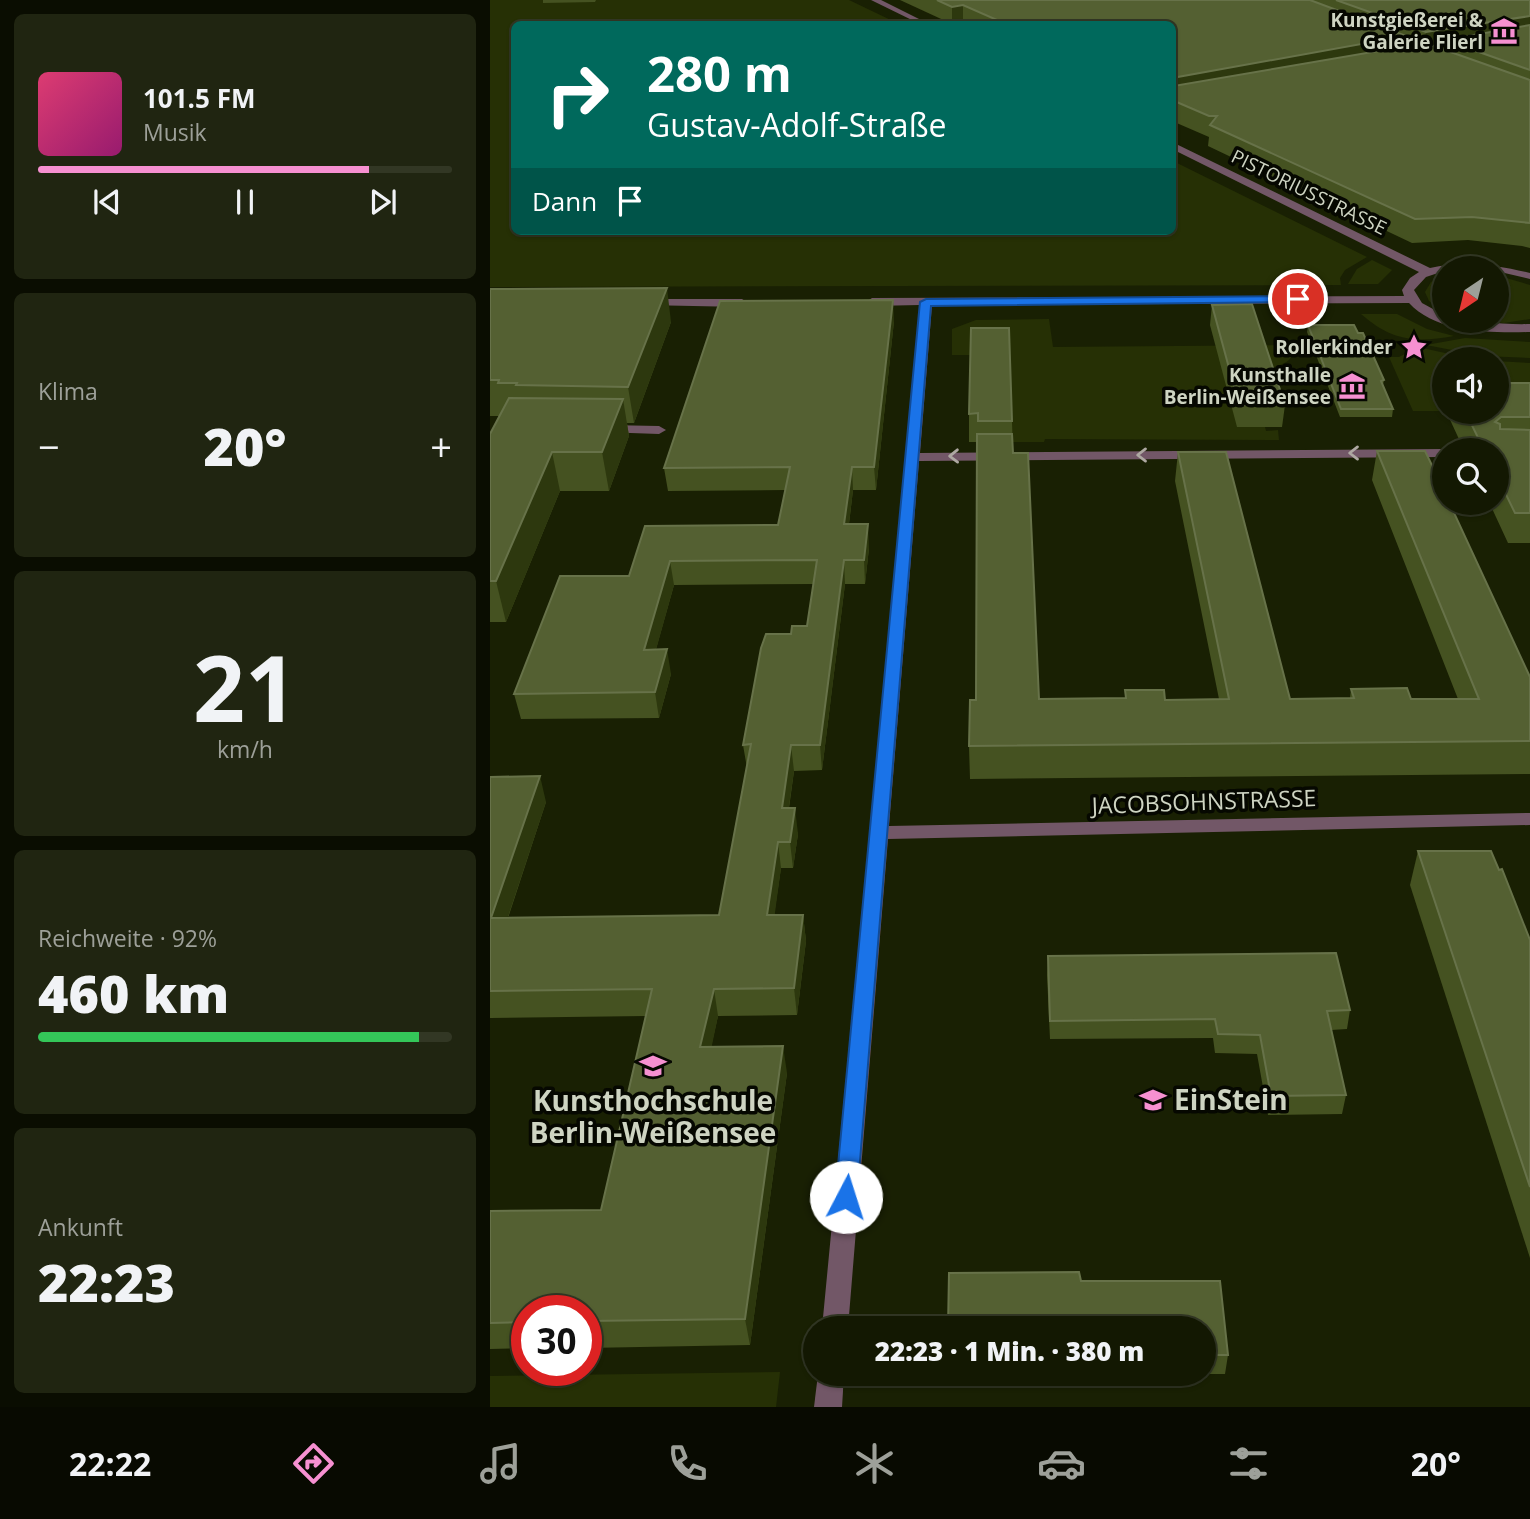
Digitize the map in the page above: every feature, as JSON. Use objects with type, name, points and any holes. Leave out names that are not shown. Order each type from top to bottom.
[{"type":"street","points":[[875,0],[919,21]]},
{"type":"street","name":"PISTORIUSSTRASSE","points":[[1176,147],[1429,272]]},
{"type":"street","points":[[1432,271],[1412,281],[1408,290],[1411,299],[1432,314]]},
{"type":"street","points":[[1509,271],[1530,276]]},
{"type":"street","points":[[854,303],[1411,299]]},
{"type":"street","points":[[836,1316],[926,302]]},
{"type":"street","points":[[636,303],[757,303]]},
{"type":"street","points":[[1509,329],[1530,328]]},
{"type":"street","points":[[586,429],[659,430]]},
{"type":"street","points":[[912,457],[1432,453]]},
{"type":"street","name":"JACOBSOHNSTRASSE","points":[[879,833],[1530,820]]},
{"type":"street","points":[[828,1407],[830,1386]]},
{"type":"green space","points":[[490,0],[849,0],[893,21],[511,21],[511,235],[1176,235],[1176,162],[1367,257],[1345,270],[1340,278],[1341,285],[490,287]]},
{"type":"green space","points":[[1372,260],[1392,270],[1378,284],[1348,284],[1357,269]]},
{"type":"green space","points":[[1509,279],[1530,285],[1530,319],[1509,322]]},
{"type":"green space","points":[[1432,282],[1432,303],[1425,292]]},
{"type":"green space","points":[[1361,314],[1397,314],[1432,330],[1432,333],[1454,336],[1404,338],[1372,323]]},
{"type":"green space","points":[[1049,319],[1053,347],[1292,345],[1290,359],[1267,369],[1265,427],[1266,431],[1278,430],[1279,440],[1045,439],[1044,442],[1012,442],[1009,355],[952,355],[952,329],[976,320]]},
{"type":"green space","points":[[1465,338],[1530,342],[1530,358],[1509,357],[1509,347],[1426,345]]},
{"type":"green space","points":[[1418,347],[1432,350],[1432,411],[1413,411],[1389,357],[1399,357]]},
{"type":"green space","points":[[1509,362],[1530,363],[1530,411],[1509,411]]},
{"type":"green space","points":[[780,1372],[776,1407],[490,1407],[490,1376],[511,1376],[511,1386],[602,1386],[602,1374]]},
{"type":"building","points":[[937,0],[1310,0],[1406,36],[1176,77],[1176,21],[999,21],[963,5],[952,7]]},
{"type":"building","points":[[1336,0],[1530,0],[1530,16],[1426,32]]},
{"type":"building","points":[[1530,25],[1530,70],[1445,40]]},
{"type":"building","points":[[1425,43],[1530,80],[1530,223],[1472,217],[1415,219],[1210,125],[1217,116],[1209,116],[1176,102],[1176,86]]},
{"type":"building","points":[[667,288],[628,387],[516,385],[517,383],[490,380],[490,289]]},
{"type":"building","points":[[893,300],[874,467],[852,467],[844,524],[868,524],[864,560],[844,560],[820,745],[791,745],[782,808],[795,808],[790,842],[778,842],[767,915],[803,915],[794,988],[714,989],[700,1047],[783,1046],[745,1319],[602,1321],[602,1295],[511,1295],[511,1322],[490,1323],[490,1211],[601,1210],[652,989],[490,991],[490,777],[540,776],[491,918],[719,915],[751,744],[743,745],[761,648],[766,634],[791,634],[792,626],[807,626],[817,560],[670,561],[644,650],[667,649],[655,692],[514,694],[560,576],[629,576],[645,526],[778,525],[790,467],[664,468],[720,301]]},
{"type":"building","points":[[1252,304],[1285,405],[1239,405],[1212,305]]},
{"type":"building","name":"Kunsthalle Berlin-Weißensee","points":[[1308,325],[1354,325],[1358,333],[1363,333],[1384,380],[1381,381],[1393,409],[1341,409]]},
{"type":"building","points":[[971,328],[1009,328],[1012,421],[978,421],[978,413],[969,414]]},
{"type":"building","points":[[1509,383],[1530,383],[1530,417],[1509,417]]},
{"type":"building","points":[[509,398],[623,399],[602,452],[552,452],[496,581],[490,581],[490,434]]},
{"type":"building","points":[[1471,424],[1500,424],[1500,429],[1530,430],[1530,513],[1515,513],[1509,501],[1509,438],[1478,438]]},
{"type":"building","points":[[977,434],[1012,434],[1013,453],[1028,453],[1039,699],[1126,698],[1125,690],[1164,690],[1165,700],[1229,699],[1178,452],[1226,452],[1290,699],[1354,698],[1351,689],[1407,688],[1411,699],[1479,699],[1377,451],[1425,451],[1432,465],[1432,515],[1455,515],[1530,677],[1530,741],[969,746],[970,700],[976,700]]},
{"type":"building","points":[[1418,851],[1491,851],[1499,870],[1502,869],[1530,940],[1530,1187]]},
{"type":"building","points":[[1336,953],[1350,1010],[1327,1011],[1346,1095],[1271,1096],[1260,1035],[1218,1034],[1215,1019],[1050,1021],[1048,956]]},
{"type":"building","points":[[1079,1272],[1081,1281],[1220,1281],[1228,1355],[1216,1355],[1216,1316],[948,1316],[949,1273]]},
{"type":"place","name":"Kunstgießerei & Galerie Flierl","points":[[1504,31]]},
{"type":"place","name":"Rollerkinder","points":[[1414,347]]},
{"type":"place","name":"Kunsthalle Berlin-Weißensee","points":[[1352,386]]},
{"type":"place","name":"Kunsthochschule Berlin-Weißensee","points":[[653,1066]]},
{"type":"place","name":"EinStein","points":[[1153,1100]]},
{"type":"route","points":[[846,1197],[926,302],[1298,299]]}]
